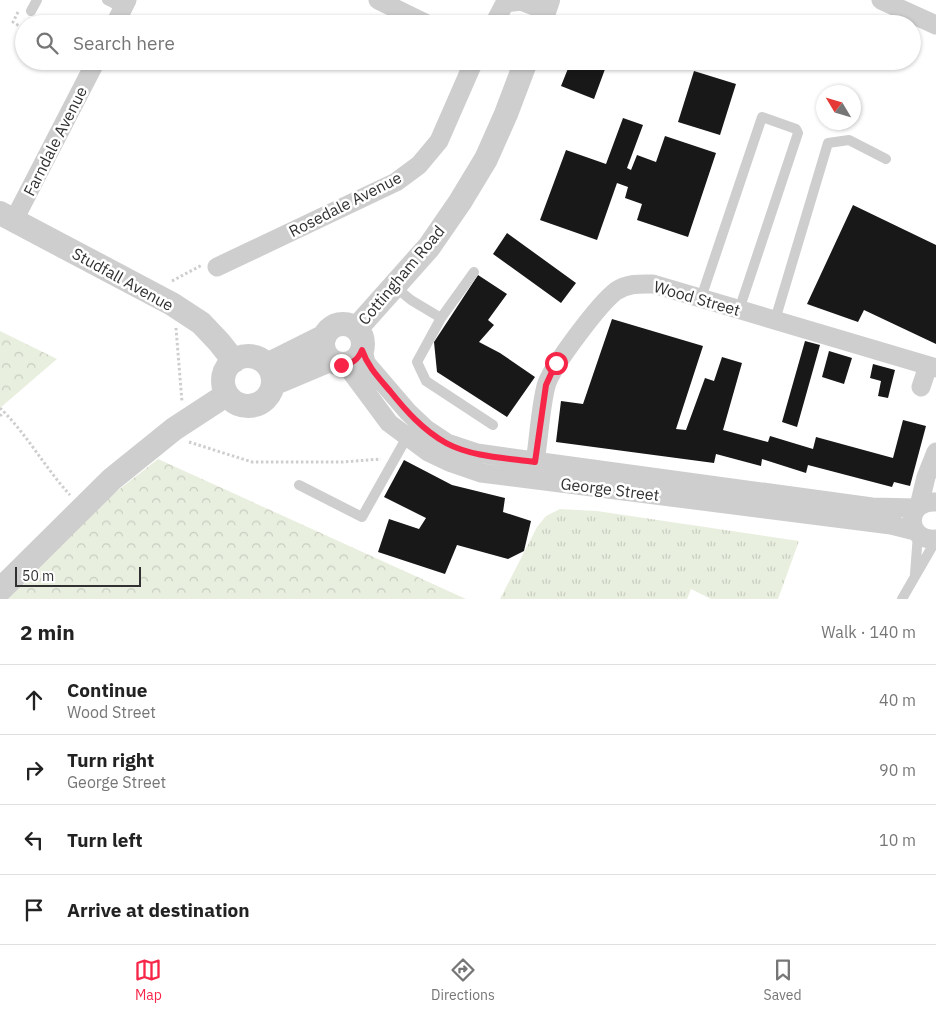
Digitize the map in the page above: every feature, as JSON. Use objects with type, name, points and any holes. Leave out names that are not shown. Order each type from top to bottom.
[{"type":"street","points":[[378,0],[409,15]]},
{"type":"street","points":[[882,0],[914,15]]},
{"type":"street","points":[[499,15],[505,3],[521,1],[544,11]]},
{"type":"street","points":[[921,18],[936,25]]},
{"type":"street","name":"Farndale Avenue","points":[[7,216],[91,70]]},
{"type":"street","name":"Rosedale Avenue","points":[[217,267],[396,182],[419,165],[439,141],[470,70]]},
{"type":"street","name":"Cottingham Road","points":[[270,374],[349,351],[394,285],[429,247],[460,202],[486,159],[523,70]]},
{"type":"street","name":"Studfall Avenue","points":[[7,216],[152,294],[201,323],[234,361]]},
{"type":"street","name":"Wood Street","points":[[535,462],[546,385],[556,363],[605,302],[617,291],[632,284],[653,284],[932,367]]},
{"type":"street","points":[[345,324],[349,351],[323,349],[322,342],[325,336],[333,326],[345,324]]},
{"type":"street","points":[[270,374],[255,357],[240,357],[228,366],[222,380],[223,388],[231,401],[238,405],[253,406],[261,403],[267,398],[270,374],[325,336]]},
{"type":"street","name":"George Street","points":[[349,351],[389,423],[428,452],[449,462],[481,473],[881,524],[916,532],[930,540],[936,540]]},
{"type":"street","name":"George Street","points":[[349,351],[366,363],[408,412],[426,429],[447,443],[477,453],[872,507],[924,505]]},
{"type":"street","points":[[921,387],[932,367]]},
{"type":"street","points":[[0,590],[82,507],[136,458],[183,423],[226,395]]},
{"type":"street","points":[[916,532],[912,519],[924,505],[926,477],[936,452]]},
{"type":"lane","points":[[31,11],[37,0]]},
{"type":"lane","points":[[701,298],[762,117],[796,129],[798,134],[739,310]]},
{"type":"lane","points":[[775,320],[828,143],[850,140],[886,159]]},
{"type":"lane","points":[[474,272],[441,318],[417,362],[426,381],[493,425]]},
{"type":"lane","points":[[394,285],[411,300],[441,318]]},
{"type":"lane","points":[[299,485],[362,517],[407,437]]},
{"type":"lane","points":[[915,575],[916,532]]},
{"type":"lane","points":[[902,599],[936,540]]},
{"type":"path","points":[[152,294],[211,260],[217,267]]},
{"type":"path","points":[[183,312],[175,330],[183,423],[188,442],[252,462],[343,462],[395,458]]},
{"type":"path","points":[[0,408],[13,420],[55,479],[82,507]]},
{"type":"path","points":[[0,416],[4,412]]},
{"type":"green space","points":[[0,331],[57,359],[0,408]]},
{"type":"green space","points":[[158,459],[466,599],[6,599],[103,502]]},
{"type":"green space","points":[[560,509],[597,511],[799,541],[778,599],[711,599],[691,589],[687,599],[500,599],[537,527],[546,516]]},
{"type":"building","points":[[567,70],[605,70],[594,99],[561,86]]},
{"type":"building","points":[[694,71],[736,84],[720,135],[678,122]]},
{"type":"building","points":[[623,118],[643,125],[627,168],[631,170],[637,155],[656,162],[665,136],[716,153],[688,237],[637,220],[642,204],[625,198],[628,187],[617,183],[597,240],[540,220],[566,150],[606,164]]},
{"type":"building","points":[[853,205],[936,245],[936,344],[864,310],[858,322],[807,304]]},
{"type":"building","points":[[507,233],[576,283],[561,303],[493,254]]},
{"type":"building","points":[[478,275],[507,294],[488,320],[494,325],[479,342],[500,353],[535,377],[507,417],[437,372],[434,342]]},
{"type":"building","points":[[612,319],[703,346],[676,429],[686,430],[705,378],[714,381],[722,357],[742,363],[723,430],[768,442],[770,436],[813,449],[816,437],[893,458],[903,420],[926,426],[910,486],[894,482],[892,487],[808,465],[806,473],[762,459],[761,466],[716,454],[714,463],[556,442],[561,401],[583,404]]},
{"type":"building","points":[[805,341],[820,345],[797,427],[782,422]]},
{"type":"building","points":[[829,351],[852,358],[844,384],[822,377]]},
{"type":"building","points":[[873,364],[895,370],[888,398],[878,396],[881,381],[870,378]]},
{"type":"building","points":[[404,460],[452,485],[505,498],[503,512],[531,521],[524,551],[508,559],[457,545],[445,574],[378,552],[389,519],[419,529],[426,518],[384,497]]},
{"type":"route","points":[[341,365],[354,362],[362,350],[366,363],[408,412],[426,429],[447,443],[477,453],[535,462],[546,385],[556,363]]}]
